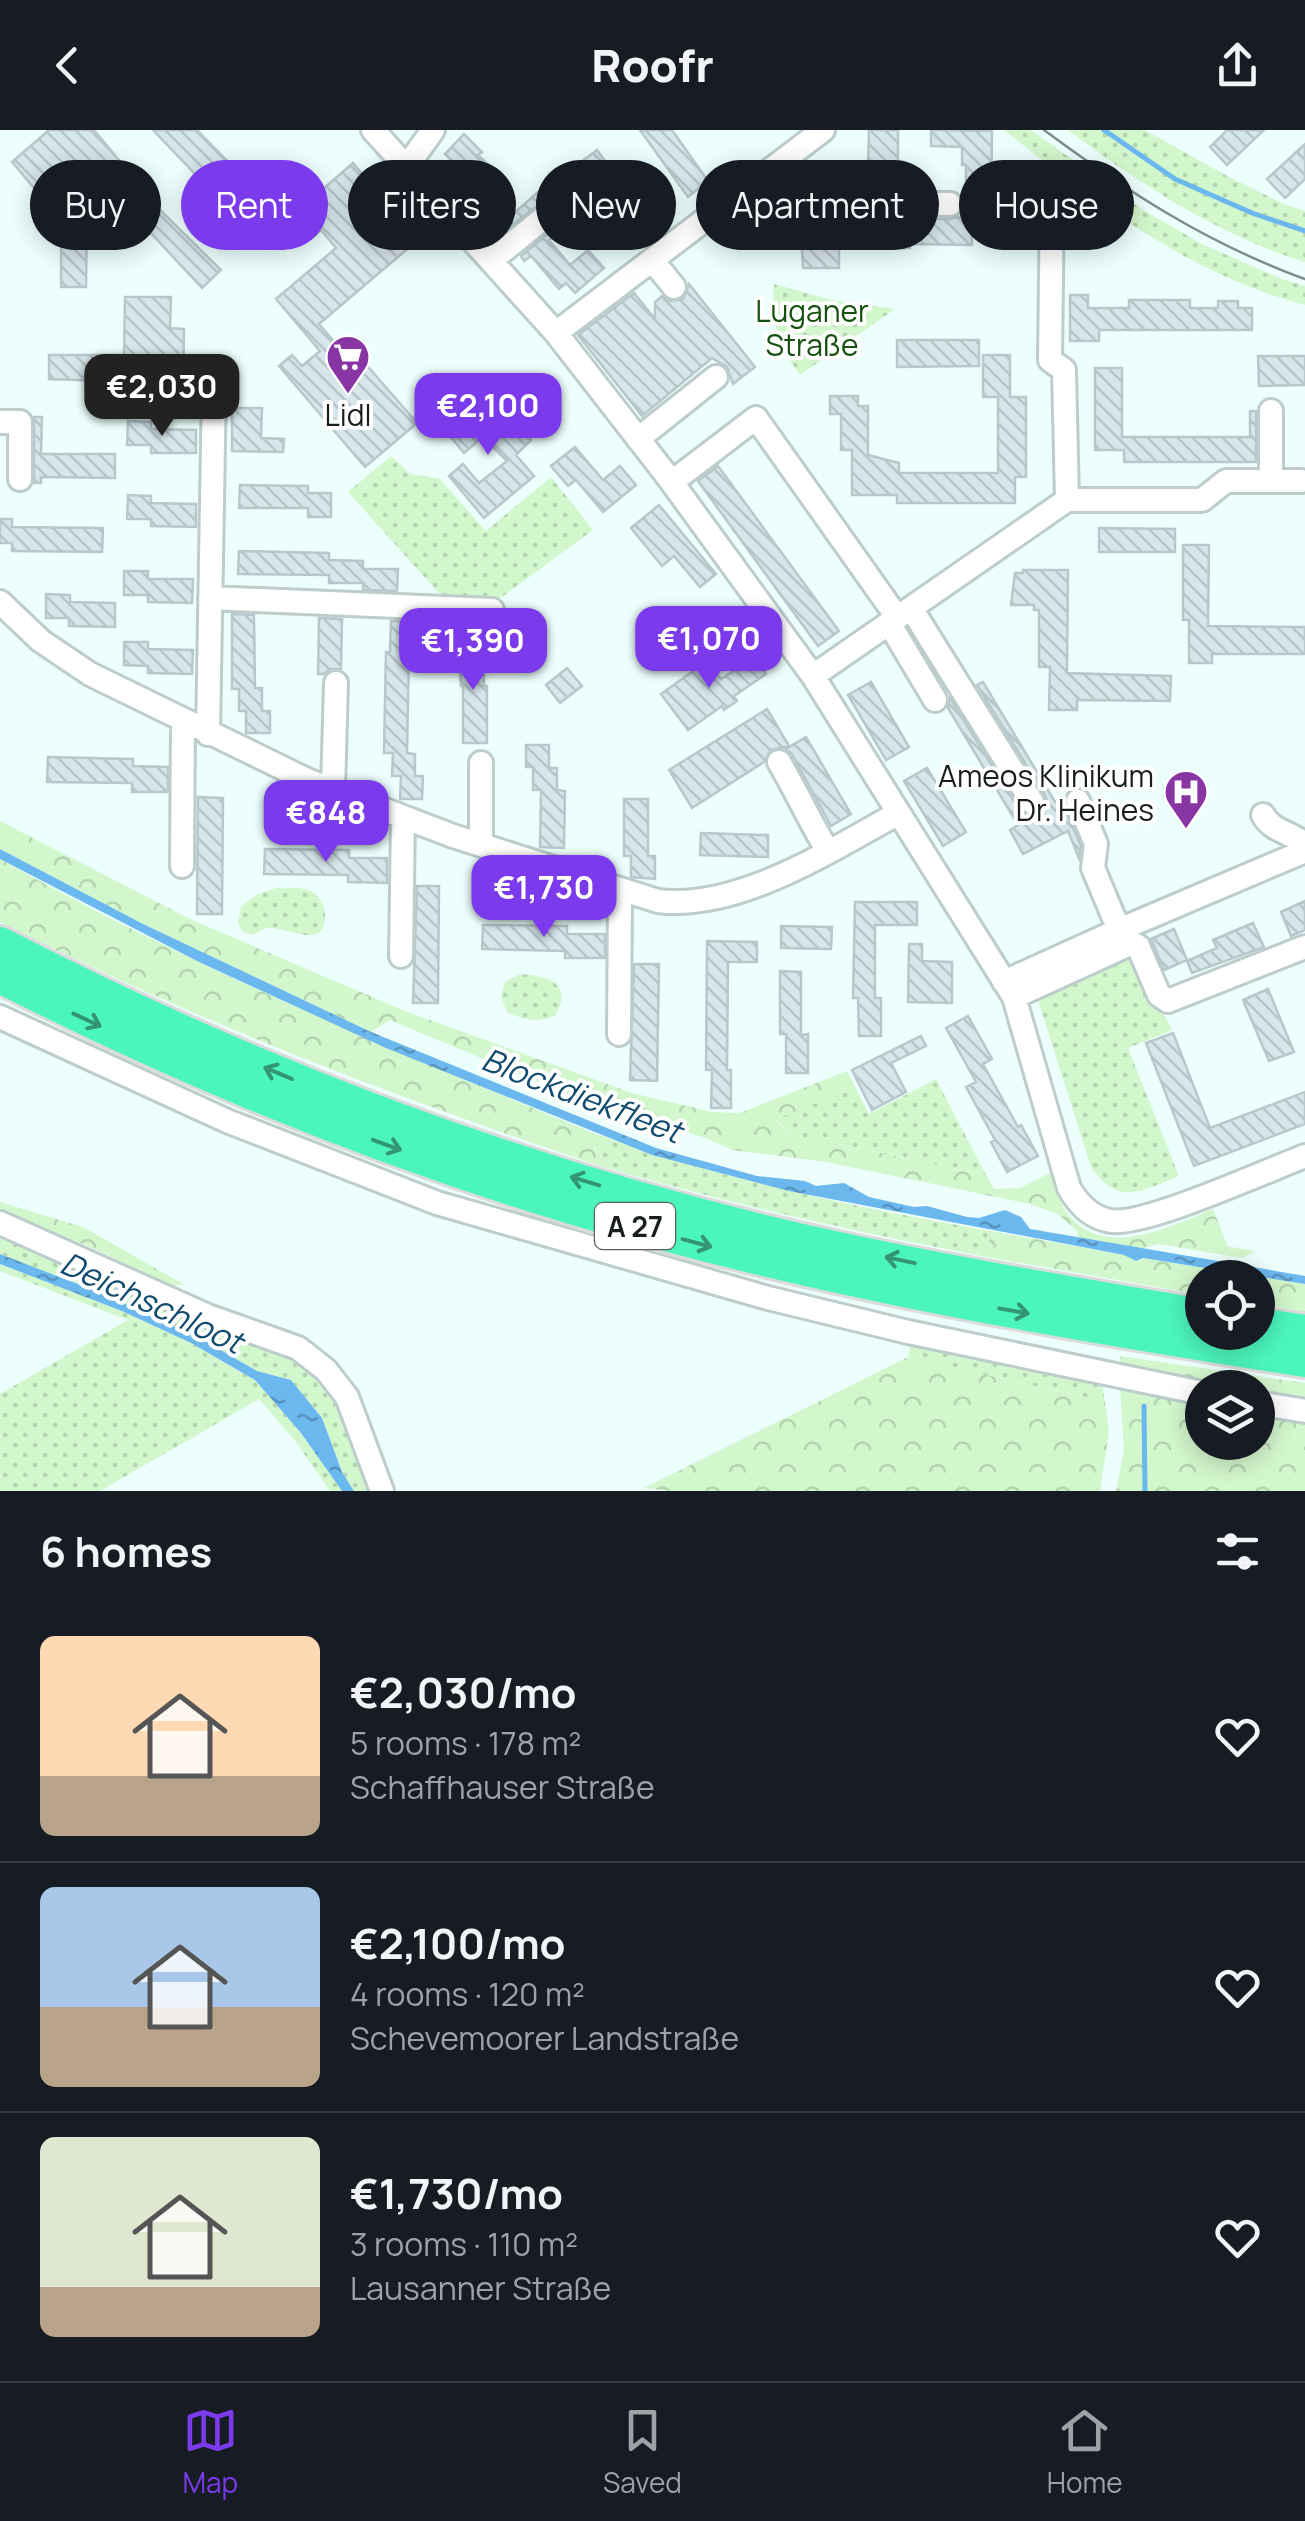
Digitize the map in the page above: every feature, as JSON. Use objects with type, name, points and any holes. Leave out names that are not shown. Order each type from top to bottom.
[{"type":"highway","name":"A 27","points":[[0,943],[94,992],[279,1074],[373,1111],[588,1182],[835,1247],[1185,1312]]},
{"type":"highway","name":"A 27","points":[[0,977],[267,1101],[462,1173],[582,1211],[841,1277],[1305,1361]]},
{"type":"highway","points":[[1275,1327],[1305,1331]]},
{"type":"street","points":[[372,130],[400,160]]},
{"type":"street","points":[[410,160],[433,130]]},
{"type":"street","points":[[783,160],[823,130]]},
{"type":"street","points":[[939,204],[950,204]]},
{"type":"street","points":[[492,260],[536,224]]},
{"type":"street","points":[[556,333],[696,226]]},
{"type":"street","points":[[483,250],[556,333],[672,482],[813,676],[1009,989],[1069,1188],[1081,1204],[1102,1218],[1126,1221],[1305,1156]]},
{"type":"street","points":[[1051,250],[1050,360],[1064,370],[1066,500]]},
{"type":"street","points":[[655,257],[677,284]]},
{"type":"street","points":[[638,439],[716,377]]},
{"type":"street","points":[[208,734],[214,386]]},
{"type":"street","points":[[1271,410],[1271,480]]},
{"type":"street","points":[[672,482],[756,418],[1032,802]]},
{"type":"street","points":[[0,422],[20,422],[20,479]]},
{"type":"street","points":[[813,676],[1066,500],[1202,500],[1226,480],[1301,480]]},
{"type":"street","points":[[210,598],[492,610]]},
{"type":"street","points":[[4,615],[90,674],[208,734],[333,790],[481,846],[620,891],[676,904],[714,899],[767,880],[897,814]]},
{"type":"street","points":[[899,616],[935,700]]},
{"type":"street","points":[[333,790],[336,683]]},
{"type":"street","points":[[182,866],[184,722]]},
{"type":"street","points":[[779,762],[828,851]]},
{"type":"street","points":[[481,764],[481,846]]},
{"type":"street","points":[[1078,801],[1096,844],[1093,868],[1119,930]]},
{"type":"street","points":[[1009,989],[1119,930],[1305,847],[1295,836],[1269,826],[1263,815]]},
{"type":"street","points":[[401,956],[404,816]]},
{"type":"street","points":[[619,1034],[620,891]]},
{"type":"street","points":[[1009,989],[1132,943],[1138,946],[1159,996],[1168,1001],[1305,947]]},
{"type":"street","points":[[0,1017],[227,1121],[437,1203],[786,1302],[1185,1390]]},
{"type":"street","points":[[0,1223],[208,1316],[298,1348],[326,1370],[347,1397],[382,1491]]},
{"type":"street","points":[[1275,1406],[1305,1412]]},
{"type":"green space","points":[[1004,130],[1031,130],[1073,160],[1042,160]]},
{"type":"green space","points":[[1068,130],[1145,130],[1229,177],[1305,211],[1305,262],[1241,238],[1181,206],[1134,177],[1134,160],[1109,160]]},
{"type":"green space","points":[[1134,204],[1204,245],[1305,286],[1305,305],[1223,275],[1134,226]]},
{"type":"green space","name":"Luganer Straße","points":[[774,284],[832,300],[895,309],[800,375],[778,332]]},
{"type":"green space","points":[[391,456],[410,474],[440,479],[486,531],[551,477],[593,530],[495,602],[447,602],[348,492]]},
{"type":"green space","points":[[0,821],[190,919],[405,1011],[632,1093],[712,1112],[740,1113],[847,1071],[855,1087],[775,1120],[790,1134],[986,1175],[994,1189],[1020,1188],[1050,1173],[1070,1217],[1102,1236],[1140,1235],[1213,1209],[1228,1247],[1256,1251],[1242,1258],[1158,1244],[1139,1249],[1078,1239],[1077,1231],[1058,1214],[1030,1204],[826,1162],[733,1150],[703,1137],[594,1105],[390,1020],[371,1032],[143,924],[0,849]]},
{"type":"green space","points":[[0,859],[219,972],[596,1134],[597,1165],[445,1112],[219,1024],[0,922]]},
{"type":"green space","points":[[276,888],[301,889],[317,896],[325,915],[319,933],[302,935],[274,928],[253,935],[243,932],[238,923],[241,907],[256,895]]},
{"type":"green space","points":[[1122,956],[1135,958],[1147,994],[1172,1030],[1128,1048],[1179,1176],[1131,1192],[1111,1187],[1091,1167],[1037,997]]},
{"type":"green space","points":[[520,974],[556,983],[562,996],[555,1016],[531,1020],[507,1012],[501,997],[505,982]]},
{"type":"green space","points":[[936,1079],[986,1175],[790,1134],[775,1119],[855,1087],[869,1114]]},
{"type":"green space","points":[[596,1134],[694,1166],[794,1192],[996,1232],[976,1255],[738,1203],[597,1165]]},
{"type":"green space","points":[[0,1202],[83,1227],[185,1285],[170,1285],[90,1247],[0,1213]]},
{"type":"green space","points":[[0,1231],[284,1348],[332,1385],[375,1491],[354,1491],[342,1472],[322,1418],[291,1380],[257,1371],[207,1342],[109,1296],[0,1254]]},
{"type":"green space","points":[[996,1232],[1124,1255],[1136,1261],[1143,1258],[1185,1265],[1185,1292],[976,1255]]},
{"type":"green space","points":[[0,1264],[122,1311],[191,1343],[255,1380],[301,1433],[342,1491],[330,1491],[296,1442],[259,1399],[100,1491],[0,1491],[0,1394],[128,1320],[0,1271]]},
{"type":"green space","points":[[1275,1279],[1305,1284],[1305,1312],[1275,1307]]},
{"type":"green space","points":[[911,1341],[1102,1381],[1105,1402],[908,1357]]},
{"type":"green space","points":[[1120,1356],[1216,1370],[1185,1370],[1185,1379],[1122,1368]]},
{"type":"green space","points":[[908,1357],[1105,1402],[1109,1432],[1100,1491],[644,1488]]},
{"type":"green space","points":[[1275,1379],[1305,1383],[1305,1401],[1275,1396]]},
{"type":"green space","points":[[1120,1389],[1185,1401],[1185,1460],[1275,1460],[1275,1418],[1305,1423],[1305,1491],[1116,1491],[1124,1450]]},
{"type":"water","points":[[0,849],[143,924],[371,1032],[656,1148],[757,1176],[805,1181],[816,1186],[844,1183],[869,1197],[967,1217],[979,1218],[1005,1210],[1021,1217],[1030,1229],[1211,1260],[1185,1260],[1185,1265],[1143,1258],[1136,1261],[1124,1255],[789,1191],[652,1155],[386,1048],[197,961],[0,859]]},
{"type":"water","points":[[0,1254],[109,1296],[207,1342],[257,1371],[291,1380],[322,1418],[342,1472],[354,1491],[342,1491],[301,1433],[255,1380],[191,1343],[122,1311],[0,1264]]},
{"type":"water","points":[[1275,1271],[1305,1276],[1305,1284],[1275,1279]]},
{"type":"building","points":[[49,130],[94,130],[119,160],[30,160],[30,183],[12,162]]},
{"type":"building","points":[[153,130],[197,130],[226,160],[182,160]]},
{"type":"building","points":[[640,130],[672,130],[696,164],[696,191],[688,197],[676,180],[676,160],[661,160]]},
{"type":"building","points":[[869,130],[898,130],[898,160],[868,160]]},
{"type":"building","points":[[931,130],[992,131],[992,160],[962,160],[962,147],[931,146]]},
{"type":"building","points":[[1227,130],[1264,130],[1227,165],[1210,147]]},
{"type":"building","points":[[464,134],[482,152],[478,155],[483,160],[451,160],[445,154]]},
{"type":"building","points":[[1305,144],[1305,179],[1285,198],[1267,179]]},
{"type":"building","points":[[597,150],[604,160],[584,160]]},
{"type":"building","points":[[348,167],[348,250],[406,250],[319,324],[337,345],[344,339],[417,423],[365,467],[279,366],[292,355],[302,366],[320,351],[276,299],[336,248],[328,238],[328,185]]},
{"type":"building","points":[[536,194],[536,207],[516,222],[516,211]]},
{"type":"building","points":[[161,211],[181,231],[181,250],[201,250],[221,270],[202,288],[161,244]]},
{"type":"building","points":[[959,217],[959,245],[939,244],[939,219]]},
{"type":"building","points":[[536,244],[536,250],[557,250],[570,265],[588,250],[604,268],[575,293],[566,283],[559,289],[531,256],[524,261],[521,256]]},
{"type":"building","points":[[61,250],[87,250],[86,287],[61,287]]},
{"type":"building","points":[[802,250],[839,250],[839,268],[803,268]]},
{"type":"building","points":[[689,284],[755,367],[733,384],[727,367],[712,358],[642,416],[578,335],[634,293],[655,319],[655,302],[662,296],[670,301],[683,299]]},
{"type":"building","points":[[1070,295],[1088,295],[1088,308],[1129,308],[1129,300],[1190,300],[1190,308],[1218,308],[1218,301],[1238,301],[1238,308],[1252,308],[1252,330],[1099,330],[1099,341],[1070,341]]},
{"type":"building","points":[[125,297],[171,297],[170,328],[184,329],[183,384],[49,379],[49,355],[124,355]]},
{"type":"building","points":[[897,340],[979,340],[979,366],[897,367]]},
{"type":"building","points":[[983,355],[1010,355],[1010,397],[1026,397],[1026,477],[1015,477],[1015,503],[897,503],[897,495],[852,495],[852,450],[841,450],[841,414],[830,414],[830,396],[858,396],[858,406],[868,406],[868,455],[899,463],[899,473],[998,473],[998,397],[983,397]]},
{"type":"building","points":[[1258,356],[1305,356],[1305,385],[1259,386]]},
{"type":"building","points":[[1095,368],[1122,368],[1122,437],[1250,437],[1250,411],[1256,411],[1256,462],[1124,462],[1124,450],[1095,450]]},
{"type":"building","points":[[472,399],[503,436],[515,424],[531,440],[516,455],[534,476],[484,518],[449,476],[463,464],[479,483],[507,461],[483,437],[464,453],[441,425]]},
{"type":"building","points":[[232,408],[262,408],[261,438],[284,439],[283,452],[232,451]]},
{"type":"building","points":[[34,417],[42,417],[41,454],[115,454],[115,478],[41,477],[41,483],[34,483]]},
{"type":"building","points":[[128,421],[151,422],[151,429],[196,430],[196,453],[151,453],[151,445],[127,445]]},
{"type":"building","points":[[575,447],[603,480],[620,466],[636,485],[603,512],[576,480],[568,486],[551,466]]},
{"type":"building","points":[[718,466],[839,631],[818,646],[698,481]]},
{"type":"building","points":[[240,485],[308,486],[308,493],[331,493],[331,517],[308,517],[308,508],[239,508]]},
{"type":"building","points":[[128,495],[151,496],[151,503],[196,504],[196,527],[151,526],[151,519],[127,519]]},
{"type":"building","points":[[659,505],[716,574],[700,587],[674,556],[662,566],[631,528]]},
{"type":"building","points":[[0,519],[12,519],[12,527],[103,528],[102,552],[12,551],[12,543],[0,543]]},
{"type":"building","points":[[1099,528],[1175,529],[1175,552],[1099,552]]},
{"type":"building","points":[[1183,545],[1209,545],[1208,626],[1305,627],[1305,654],[1212,654],[1212,663],[1189,663],[1189,620],[1183,620]]},
{"type":"building","points":[[239,551],[329,553],[329,560],[363,561],[363,569],[398,569],[397,591],[363,590],[363,583],[329,583],[329,575],[238,574]]},
{"type":"building","points":[[1068,570],[1067,673],[1171,676],[1170,701],[1077,700],[1077,710],[1049,710],[1050,667],[1039,667],[1039,610],[1034,610],[1034,605],[1011,605],[1015,573]]},
{"type":"building","points":[[124,571],[148,571],[148,579],[193,579],[192,603],[148,602],[148,595],[124,595]]},
{"type":"building","points":[[46,594],[70,595],[70,602],[115,603],[115,627],[69,626],[69,618],[46,618]]},
{"type":"building","points":[[723,610],[737,630],[726,637],[730,642],[715,653],[697,628]]},
{"type":"building","points":[[232,614],[254,615],[255,688],[262,688],[262,711],[270,711],[270,733],[246,733],[246,711],[239,711],[239,689],[232,689]]},
{"type":"building","points":[[319,618],[342,619],[341,669],[330,669],[324,674],[318,674]]},
{"type":"building","points":[[391,621],[414,622],[414,652],[409,652],[407,753],[415,754],[415,776],[423,776],[422,799],[400,799],[401,776],[392,776],[393,753],[384,753],[386,652],[390,652]]},
{"type":"building","points":[[459,641],[482,641],[487,743],[463,743]]},
{"type":"building","points":[[124,642],[148,642],[148,649],[193,650],[192,674],[148,673],[148,666],[124,665]]},
{"type":"building","points":[[755,657],[766,674],[734,696],[737,701],[724,710],[722,706],[688,730],[661,694],[707,661],[721,679]]},
{"type":"building","points":[[567,668],[582,686],[560,703],[546,685]]},
{"type":"building","points":[[871,682],[909,747],[886,760],[848,695]]},
{"type":"building","points":[[983,682],[1055,802],[1064,797],[1064,807],[1081,846],[1079,858],[1068,831],[1023,854],[1010,830],[1018,825],[948,708],[950,698],[1020,811],[1032,817],[1041,814],[1047,802],[1045,795],[977,685]]},
{"type":"building","points":[[767,709],[789,746],[771,750],[764,762],[692,808],[669,770]]},
{"type":"building","points":[[806,737],[851,814],[831,826],[786,749]]},
{"type":"building","points":[[526,745],[549,745],[549,768],[557,768],[557,790],[565,791],[564,848],[540,847],[541,790],[533,790],[533,767],[526,767]]},
{"type":"building","points":[[48,757],[133,759],[133,766],[168,767],[168,792],[132,792],[132,783],[47,782]]},
{"type":"building","points":[[927,768],[966,832],[943,846],[904,781]]},
{"type":"building","points":[[198,797],[223,798],[222,914],[197,914]]},
{"type":"building","points":[[624,799],[648,799],[648,856],[655,856],[655,879],[631,877],[631,856],[624,856]]},
{"type":"building","points":[[701,833],[768,835],[768,857],[700,855]]},
{"type":"building","points":[[265,849],[349,850],[349,858],[387,858],[387,883],[348,882],[348,875],[264,874]]},
{"type":"building","points":[[417,886],[439,886],[438,1003],[413,1003]]},
{"type":"building","points":[[1305,901],[1305,930],[1291,936],[1281,912]]},
{"type":"building","points":[[855,902],[917,902],[917,925],[875,925],[875,998],[881,998],[881,1036],[859,1036],[858,998],[853,998]]},
{"type":"building","points":[[1253,923],[1264,947],[1192,973],[1187,961],[1217,948],[1213,940]]},
{"type":"building","points":[[483,925],[567,926],[567,934],[605,934],[605,958],[565,958],[565,951],[482,949]]},
{"type":"building","points":[[781,926],[832,927],[831,949],[781,948]]},
{"type":"building","points":[[1174,929],[1187,960],[1164,970],[1151,939]]},
{"type":"building","points":[[707,941],[757,942],[757,962],[728,962],[727,1070],[731,1070],[731,1108],[711,1108],[712,1070],[706,1070]]},
{"type":"building","points":[[909,944],[922,944],[922,961],[952,962],[952,1003],[908,1002]]},
{"type":"building","points":[[634,964],[659,964],[657,1081],[630,1080]]},
{"type":"building","points":[[780,971],[801,972],[801,1035],[808,1034],[808,1073],[786,1073],[786,1034],[780,1034]]},
{"type":"building","points":[[1268,989],[1294,1052],[1269,1061],[1243,1000]]},
{"type":"building","points":[[968,1016],[992,1059],[983,1064],[1038,1156],[1007,1172],[991,1142],[995,1140],[966,1087],[976,1082],[946,1028]]},
{"type":"building","points":[[1173,1033],[1210,1128],[1305,1092],[1305,1124],[1194,1166],[1146,1043]]},
{"type":"building","points":[[921,1036],[926,1046],[891,1063],[906,1092],[872,1110],[852,1070]]},
{"type":"waterway","points":[[1104,130],[1175,179],[1305,231]]},
{"type":"waterway","points":[[1144,1406],[1145,1491]]},
{"type":"tram line","points":[[1044,130],[1169,214],[1234,249],[1305,279]]},
{"type":"place","name":"Lidl","points":[[348,395]]},
{"type":"place","name":"Ameos Klinikum Dr. Heines","points":[[1186,830]]},
{"type":"water label","name":"Blockdiekfleet","points":[[582,1095]]},
{"type":"water label","name":"Deichschloot","points":[[152,1302]]}]
